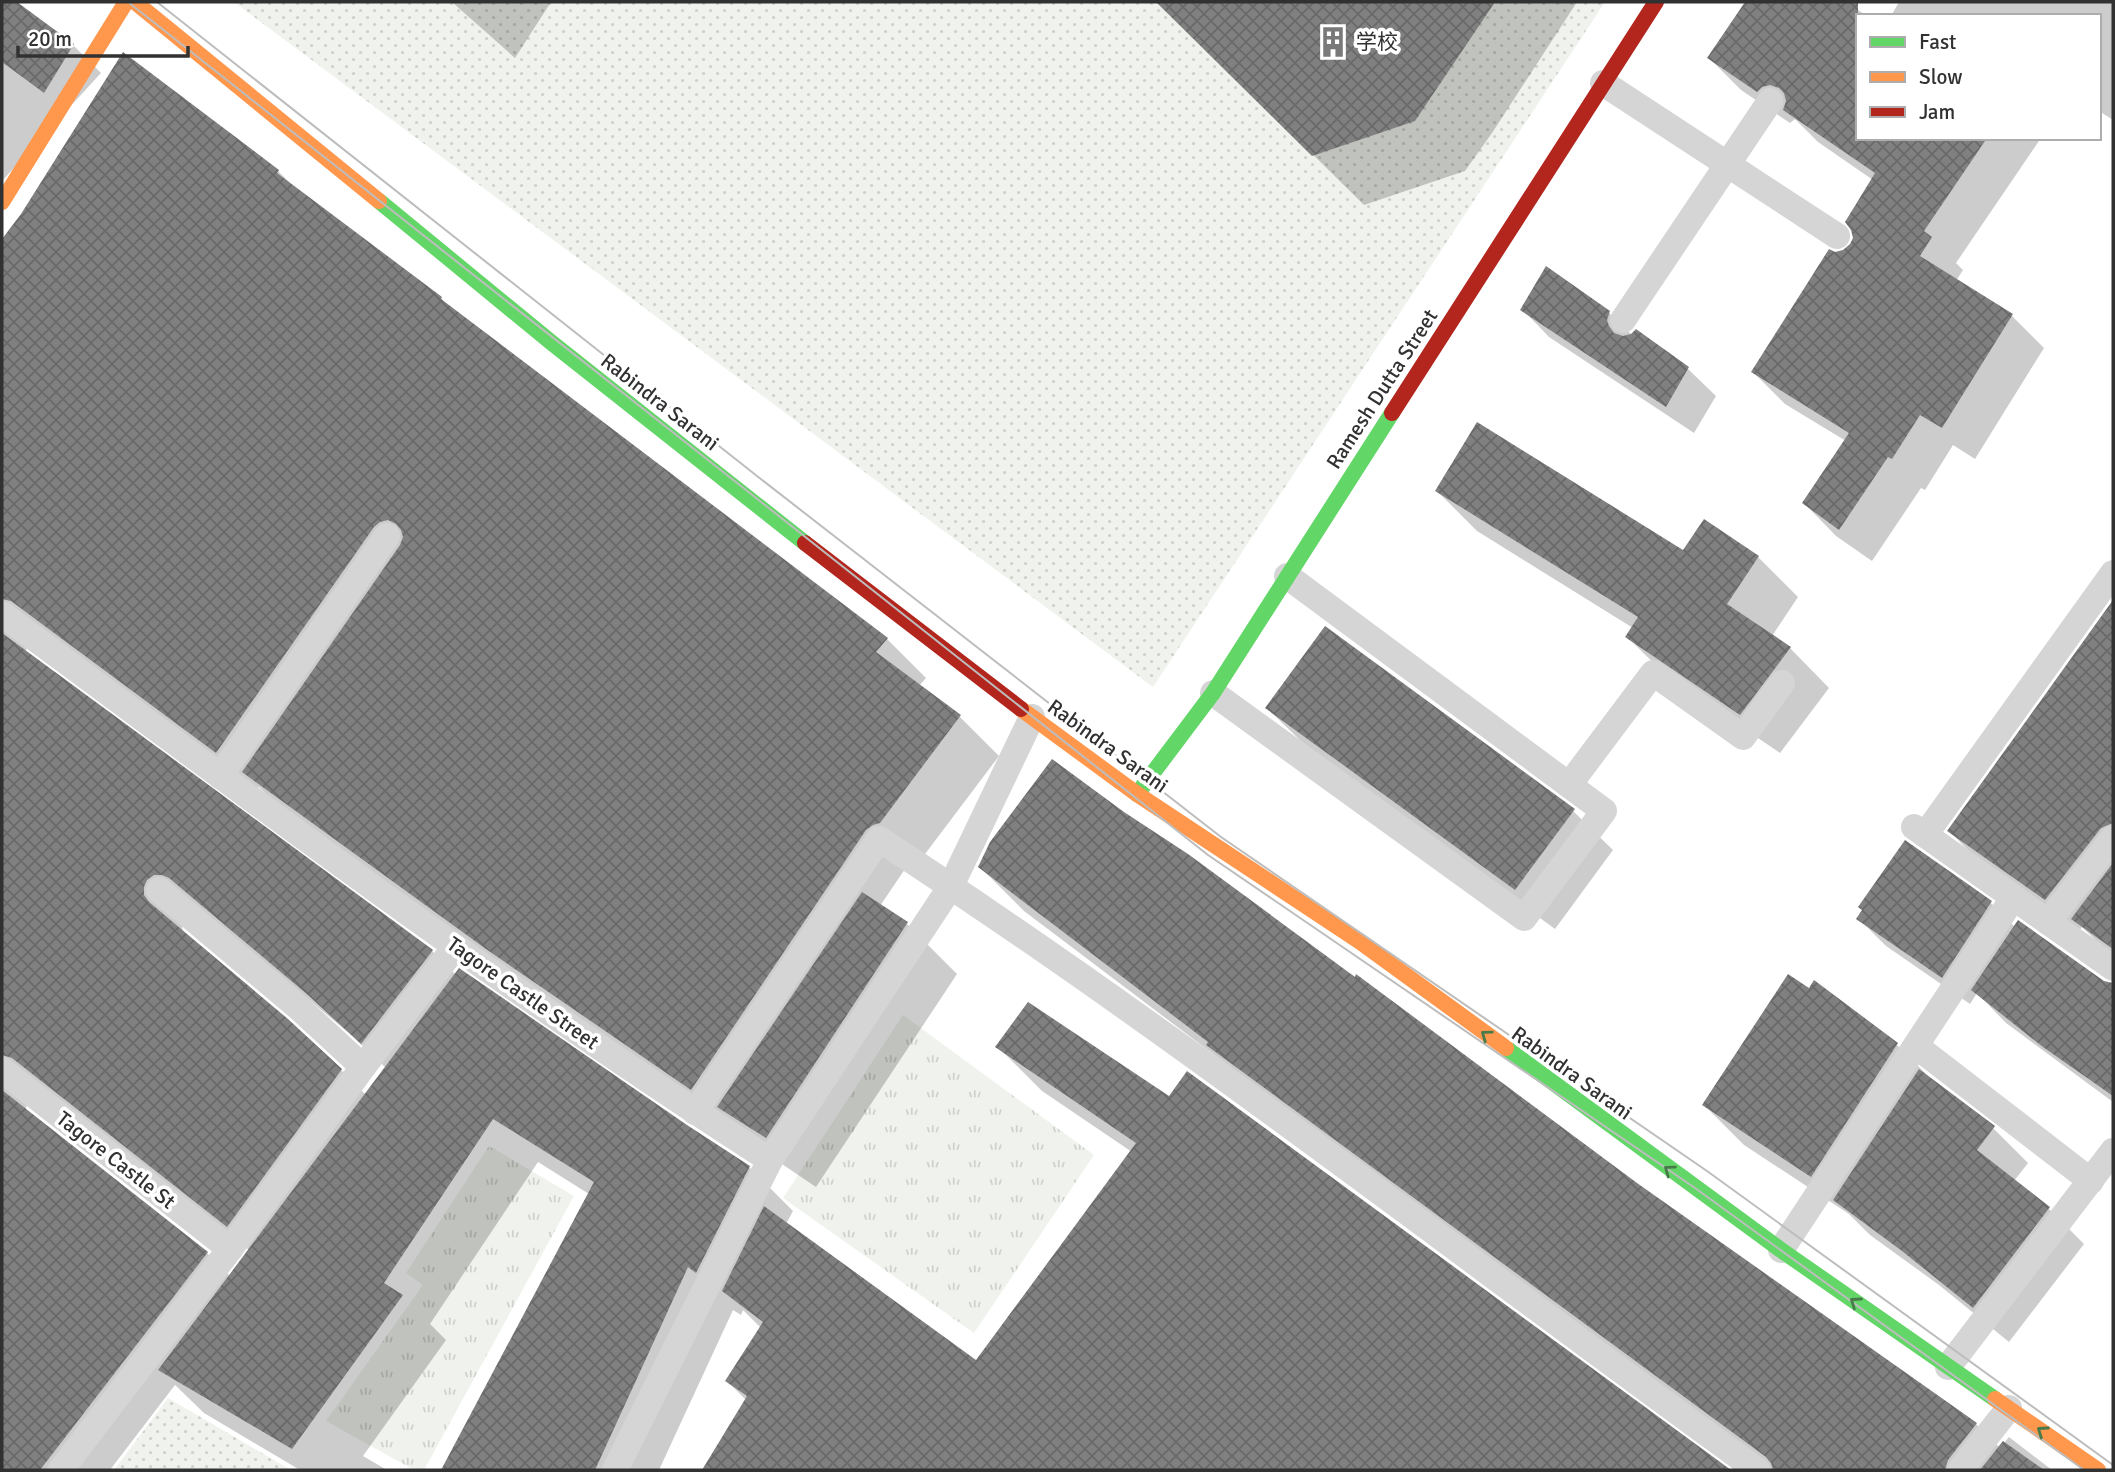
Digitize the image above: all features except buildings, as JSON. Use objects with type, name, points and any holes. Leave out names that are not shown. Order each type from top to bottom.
[{"type":"main road","points":[[2,202],[126,2]]},
{"type":"main road","name":"Rabindra Sarani","points":[[135,2],[580,365],[1032,717],[1137,794],[1359,942],[1781,1250],[2100,1470]]},
{"type":"main road","name":"Ramesh Dutta Street","points":[[1137,794],[1213,693],[1656,2]]},
{"type":"lane","points":[[1603,83],[1837,236]]},
{"type":"lane","points":[[1623,320],[1770,101]]},
{"type":"lane","points":[[220,776],[387,536]]},
{"type":"lane","points":[[2113,573],[1920,831],[2113,968]]},
{"type":"lane","points":[[1213,693],[1524,918],[1604,811],[1287,576]]},
{"type":"lane","name":"Tagore Castle Street","points":[[2,614],[455,947],[695,1112],[770,1160]]},
{"type":"lane","points":[[1569,785],[1653,673],[1743,737],[1782,683]]},
{"type":"lane","points":[[615,1470],[770,1160],[951,886],[1032,717]]},
{"type":"lane","points":[[2048,922],[2113,838]]},
{"type":"lane","points":[[695,1112],[879,839],[951,886],[1241,1091],[1757,1470]]},
{"type":"lane","points":[[159,890],[298,1007],[363,1067]]},
{"type":"lane","points":[[1781,1250],[2013,898]]},
{"type":"lane","points":[[61,1470],[455,947]]},
{"type":"lane","points":[[1916,1046],[2091,1181]]},
{"type":"lane","name":"Tagore Castle St","points":[[2,1070],[230,1249]]},
{"type":"lane","points":[[1948,1367],[2113,1152]]},
{"type":"lane","points":[[1960,1470],[2009,1408]]},
{"type":"lane","points":[[2100,1470],[2113,1455]]},
{"type":"green space","points":[[234,2],[1605,2],[1153,687]]},
{"type":"green space","points":[[903,1015],[1094,1155],[974,1333],[783,1198]]},
{"type":"green space","points":[[489,1146],[574,1196],[424,1470],[414,1470],[326,1421],[423,1285],[406,1273]]},
{"type":"green space","points":[[168,1398],[291,1470],[114,1470]]},
{"type":"tram line","points":[[128,2],[1208,855],[1695,1188],[2084,1470]]},
{"type":"tram line","points":[[157,2],[757,476],[1221,837],[1707,1171],[2113,1465]]},
{"type":"traffic: fast","points":[[379,201],[552,343],[805,543]]},
{"type":"traffic: fast","points":[[1137,794],[1213,693],[1392,413]]},
{"type":"traffic: fast","points":[[1506,1048],[1781,1250],[1995,1399]]},
{"type":"traffic: slow","points":[[2,202],[126,2]]},
{"type":"traffic: slow","points":[[135,2],[379,201]]},
{"type":"traffic: slow","points":[[1021,709],[1137,794],[1359,941],[1506,1048]]},
{"type":"traffic: slow","points":[[1995,1399],[2098,1470]]},
{"type":"traffic: jam","points":[[1392,413],[1656,2]]},
{"type":"traffic: jam","points":[[805,543],[1021,709]]},
{"type":"place","name":"学校","points":[[1333,42]]}]
